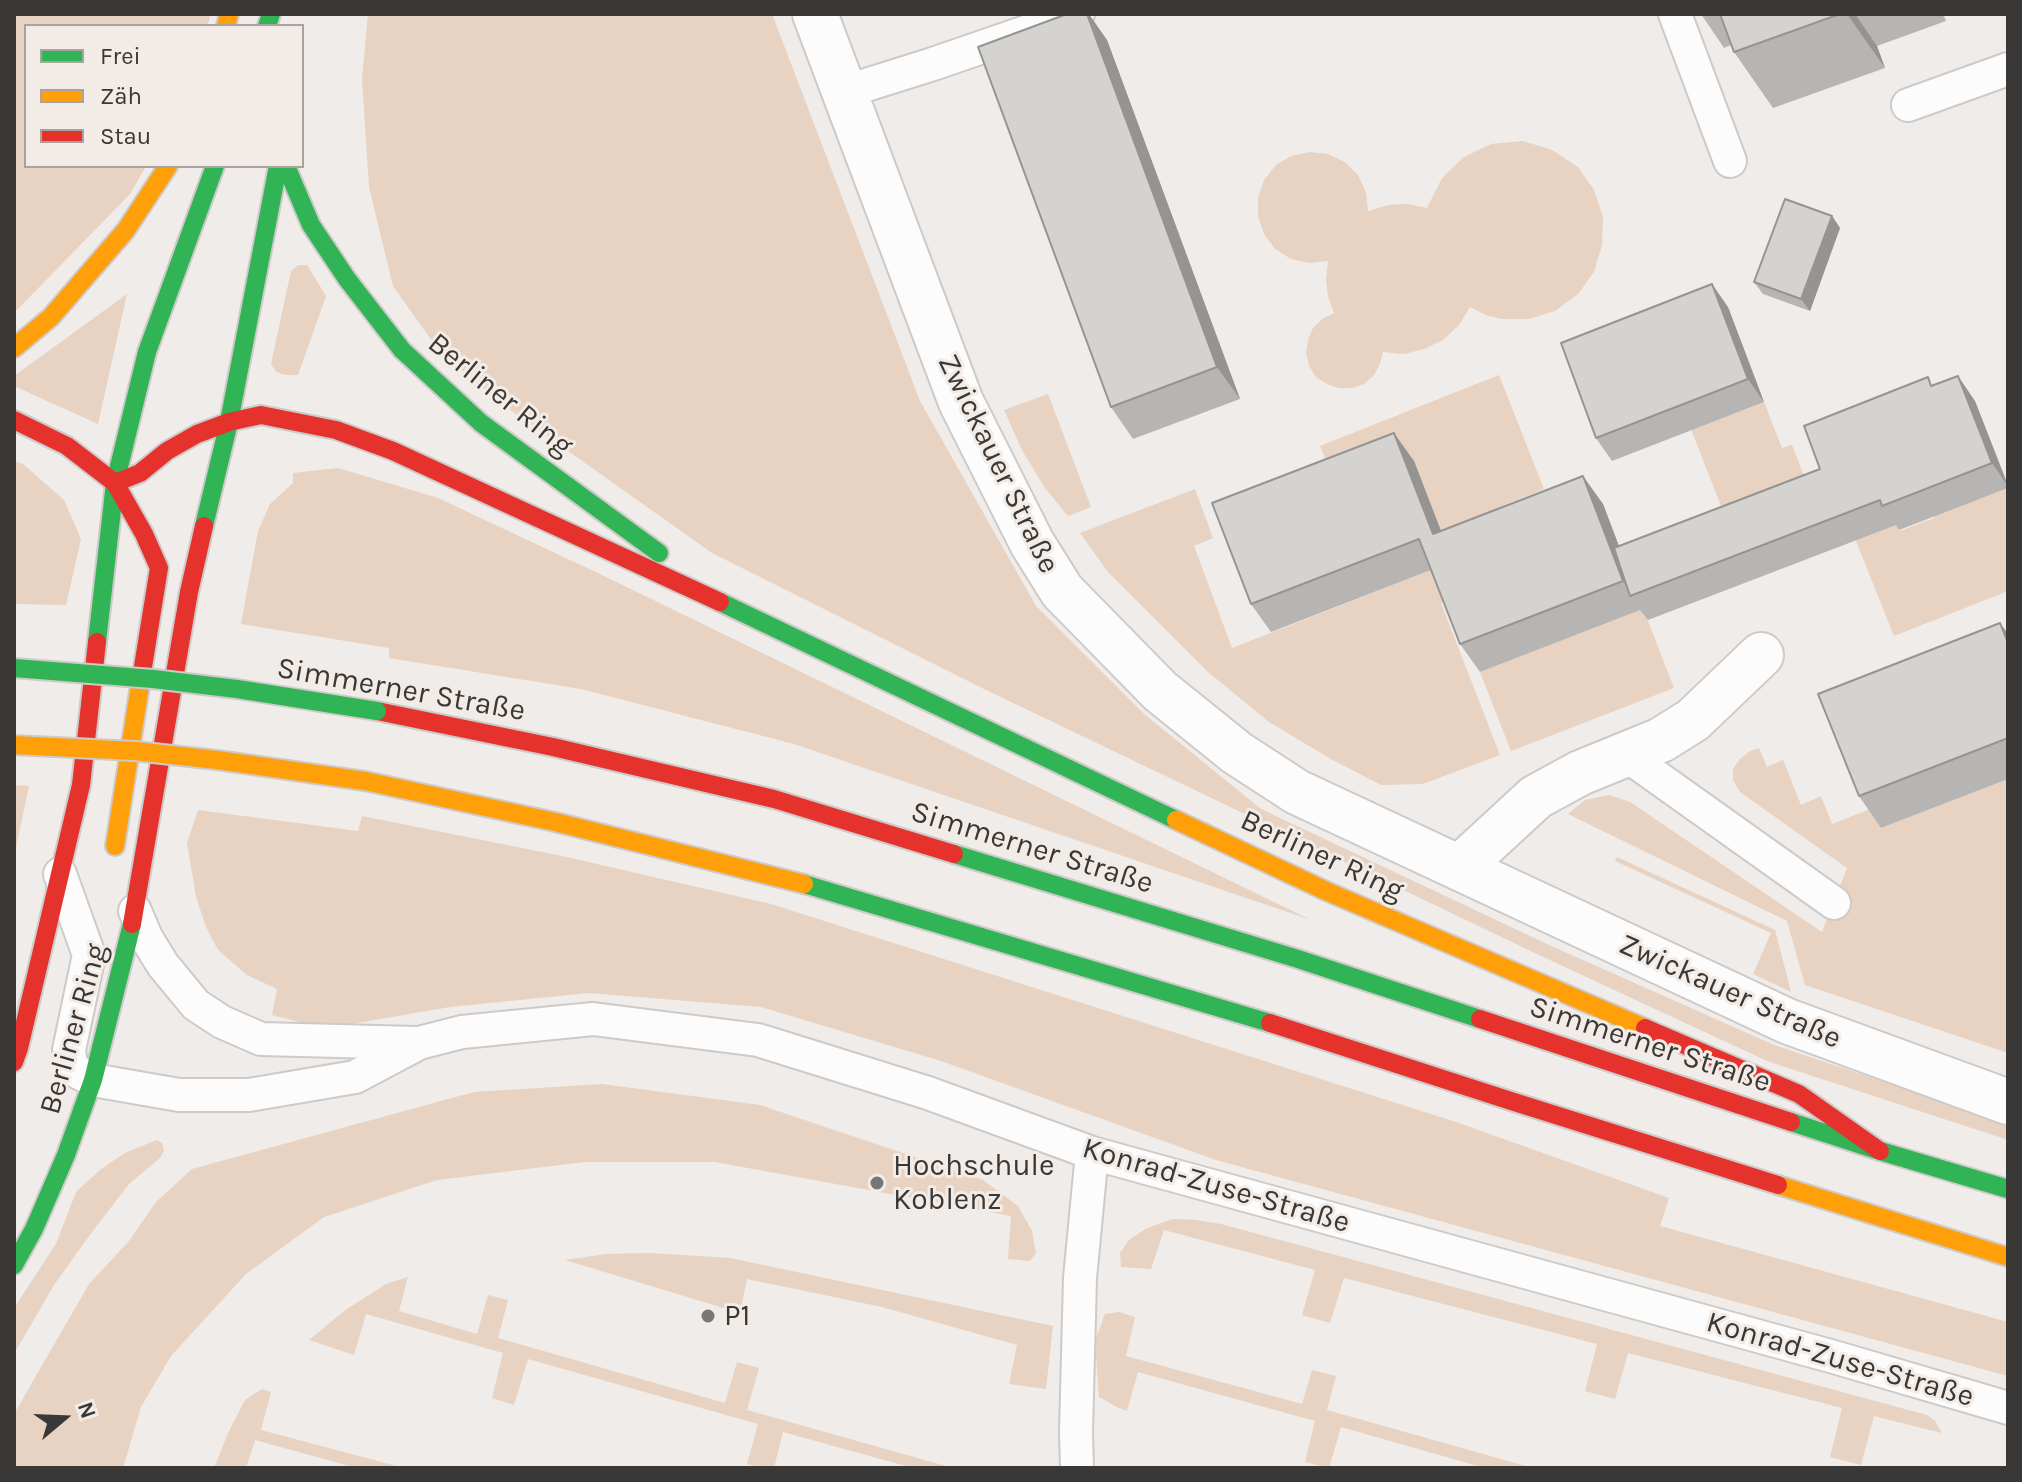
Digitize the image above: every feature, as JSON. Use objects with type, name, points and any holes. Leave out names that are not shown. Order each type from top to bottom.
[{"type":"street","name":"Zwickauer Straße","points":[[815,14],[961,402],[1032,543],[1062,591],[1160,691],[1237,753],[1297,792],[1787,1021],[2008,1102]]},
{"type":"street","points":[[14,348],[51,317],[126,230],[167,168]]},
{"type":"street","name":"Berliner Ring","points":[[14,1062],[81,785],[115,483],[147,352],[214,168]]},
{"type":"street","name":"Berliner Ring","points":[[14,1265],[34,1229],[66,1155],[93,1080],[137,902],[189,592],[229,422],[278,168]]},
{"type":"street","name":"Berliner Ring","points":[[287,168],[311,225],[347,279],[402,350],[481,423],[739,611]]},
{"type":"street","name":"Berliner Ring","points":[[115,483],[140,473],[167,451],[197,434],[261,415],[336,430],[393,451],[739,611],[1326,891],[1799,1094],[1880,1151]]},
{"type":"street","points":[[14,420],[67,446],[115,483],[159,568],[114,850],[137,902]]},
{"type":"street","points":[[1459,868],[1536,797],[1580,773],[1661,740],[1693,720],[1761,655]]},
{"type":"street","name":"Simmerner Straße","points":[[14,668],[153,679],[377,711],[597,757],[774,799],[1298,959],[1880,1151],[2008,1189]]},
{"type":"street","points":[[14,745],[135,751],[365,781],[555,822],[778,876],[1275,1024],[2008,1257]]},
{"type":"street","name":"Berliner Ring","points":[[20,971],[60,874]]},
{"type":"lane","points":[[844,92],[1078,14]]},
{"type":"lane","points":[[1675,14],[1730,161]]},
{"type":"lane","points":[[1908,105],[2008,69]]},
{"type":"lane","points":[[1626,755],[1834,903]]},
{"type":"lane","points":[[60,874],[89,955],[69,1050],[71,1065],[93,1080]]},
{"type":"lane","name":"Konrad-Zuse-Straße","points":[[137,902],[147,939],[163,965],[196,1005],[222,1022],[261,1039],[419,1043]]},
{"type":"lane","name":"Konrad-Zuse-Straße","points":[[93,1080],[179,1095],[249,1095],[355,1077],[419,1043],[462,1032],[593,1019],[758,1040],[928,1093],[1092,1153],[1834,1357],[2008,1408]]},
{"type":"lane","points":[[1077,1468],[1080,1278],[1092,1153]]},
{"type":"shaded area","points":[[14,14],[211,14],[208,24],[24,24],[24,168],[145,168],[130,194],[14,313]]},
{"type":"shaded area","points":[[368,14],[772,14],[920,401],[1036,606],[1143,713],[1261,809],[1547,944],[1774,1045],[2008,1123],[2008,1140],[1767,1061],[982,688],[712,553],[499,402],[437,348],[393,286],[369,187],[362,79]]},
{"type":"shaded area","points":[[1523,141],[1552,150],[1578,167],[1594,190],[1603,217],[1602,245],[1594,272],[1578,294],[1555,311],[1529,319],[1502,319],[1470,307],[1459,325],[1443,340],[1404,354],[1383,352],[1374,375],[1364,384],[1352,388],[1339,388],[1316,377],[1306,353],[1313,328],[1334,313],[1326,279],[1328,261],[1309,263],[1291,259],[1275,249],[1264,234],[1258,216],[1258,198],[1264,180],[1276,165],[1291,156],[1310,152],[1328,154],[1345,162],[1358,175],[1366,193],[1368,211],[1388,205],[1408,204],[1427,208],[1442,178],[1464,157],[1491,144]]},
{"type":"shaded area","points":[[298,265],[307,265],[326,296],[298,375],[286,375],[276,372],[271,364],[291,271]]},
{"type":"shaded area","points":[[127,294],[98,424],[14,386],[14,376]]},
{"type":"shaded area","points":[[1499,375],[1544,489],[1504,505],[1516,537],[1453,562],[1338,491],[1320,446]]},
{"type":"shaded area","points":[[1048,394],[1091,507],[1068,516],[1045,488],[1022,450],[1004,410]]},
{"type":"shaded area","points":[[1764,402],[1782,448],[1792,445],[1814,502],[1732,534],[1685,414],[1733,414]]},
{"type":"shaded area","points":[[14,461],[23,464],[64,500],[81,539],[66,605],[14,604]]},
{"type":"shaded area","points":[[338,468],[438,498],[1311,920],[794,744],[581,689],[389,658],[389,648],[241,624],[258,531],[270,504],[293,483],[293,473]]},
{"type":"shaded area","points":[[2008,488],[2008,591],[1894,636],[1852,531],[1894,514],[1900,531],[1934,518],[1926,499],[1977,500]]},
{"type":"shaded area","points":[[1195,489],[1213,538],[1194,546],[1232,648],[1439,567],[1451,599],[1441,603],[1500,755],[1423,784],[1381,785],[1269,722],[1208,672],[1108,572],[1080,533]]},
{"type":"shaded area","points":[[1643,608],[1674,688],[1511,751],[1480,672]]},
{"type":"shaded area","points":[[1759,748],[1767,767],[1783,760],[1801,805],[1821,796],[1832,824],[1873,808],[1881,828],[2008,779],[2008,1053],[1805,985],[1787,921],[1568,814],[1585,800],[1610,795],[1630,802],[1822,932],[1847,868],[1740,792],[1733,780],[1733,769],[1740,759]]},
{"type":"shaded area","points":[[14,785],[29,786],[14,857]]},
{"type":"shaded area","points":[[198,810],[358,831],[362,816],[562,856],[771,904],[1456,1122],[1669,1198],[1660,1226],[2008,1322],[2008,1376],[1216,1160],[941,1061],[761,1007],[589,993],[450,1007],[351,1024],[304,1023],[272,1015],[277,989],[247,975],[218,950],[206,927],[196,897],[187,843]]},
{"type":"shaded area","points":[[1617,857],[1775,930],[1791,992],[1753,974],[1771,933],[1615,861]]},
{"type":"shaded area","points":[[602,1084],[760,1105],[983,1180],[1018,1206],[1032,1231],[1036,1253],[1030,1261],[1008,1259],[1011,1216],[715,1162],[585,1162],[437,1180],[324,1217],[246,1274],[171,1356],[141,1407],[123,1468],[14,1468],[14,1414],[89,1284],[129,1241],[156,1202],[192,1169],[474,1092]]},
{"type":"shaded area","points":[[157,1140],[162,1143],[164,1151],[160,1158],[129,1184],[89,1236],[54,1285],[14,1354],[14,1308],[56,1244],[76,1192],[101,1169],[125,1153]]},
{"type":"shaded area","points":[[1173,1219],[1221,1224],[1927,1415],[1942,1433],[1874,1416],[1861,1465],[1830,1457],[1842,1408],[1628,1353],[1615,1399],[1585,1391],[1597,1344],[1344,1278],[1330,1323],[1302,1315],[1315,1270],[1164,1230],[1151,1269],[1121,1267],[1120,1253],[1129,1240],[1147,1228]]},
{"type":"shaded area","points":[[650,1253],[730,1258],[1053,1326],[1046,1389],[1009,1384],[1017,1345],[882,1307],[747,1279],[740,1313],[565,1260],[606,1254]]},
{"type":"shaded area","points":[[408,1277],[399,1311],[477,1334],[488,1295],[508,1300],[498,1338],[725,1403],[737,1362],[759,1368],[747,1410],[953,1468],[913,1468],[783,1432],[774,1468],[763,1468],[747,1464],[758,1424],[528,1359],[514,1405],[492,1398],[503,1353],[366,1314],[354,1355],[309,1340],[344,1311],[386,1284]]},
{"type":"shaded area","points":[[1119,1312],[1135,1317],[1126,1356],[1302,1404],[1312,1370],[1336,1376],[1327,1410],[1533,1468],[1485,1468],[1341,1427],[1329,1468],[1305,1462],[1315,1421],[1138,1372],[1127,1411],[1099,1397],[1095,1341],[1105,1314]]},
{"type":"shaded area","points":[[262,1389],[271,1392],[261,1430],[404,1468],[357,1468],[255,1440],[246,1468],[214,1468],[245,1400]]},
{"type":"building","points":[[1067,14],[1087,14],[1217,367],[1111,407],[978,47]]},
{"type":"building","points":[[1720,14],[1840,14],[1734,52]]},
{"type":"building","points":[[1785,199],[1832,216],[1801,299],[1754,282]]},
{"type":"building","points":[[1712,284],[1748,379],[1596,438],[1561,343]]},
{"type":"building","points":[[1958,376],[1992,463],[1882,506],[1880,500],[1630,596],[1614,548],[1820,469],[1804,426],[1928,377],[1931,386]]},
{"type":"building","points":[[1394,433],[1433,534],[1583,476],[1623,581],[1460,644],[1419,539],[1251,604],[1212,503]]},
{"type":"building","points":[[2000,623],[2008,643],[2008,738],[1859,796],[1818,694]]},
{"type":"traffic: fast","points":[[268,24],[271,14]]},
{"type":"traffic: fast","points":[[97,642],[115,483],[147,352],[214,168]]},
{"type":"traffic: fast","points":[[204,526],[229,422],[278,168]]},
{"type":"traffic: fast","points":[[287,168],[311,225],[347,279],[402,350],[481,423],[659,553]]},
{"type":"traffic: fast","points":[[720,602],[1176,820]]},
{"type":"traffic: fast","points":[[14,668],[153,679],[377,711]]},
{"type":"traffic: fast","points":[[954,854],[1298,959],[1480,1019]]},
{"type":"traffic: fast","points":[[804,884],[1270,1023]]},
{"type":"traffic: fast","points":[[14,1265],[34,1229],[66,1155],[93,1080],[132,924]]},
{"type":"traffic: fast","points":[[1791,1122],[2008,1189]]},
{"type":"traffic: slow","points":[[226,24],[229,14]]},
{"type":"traffic: slow","points":[[14,348],[51,317],[126,230],[167,168]]},
{"type":"traffic: slow","points":[[115,846],[141,679]]},
{"type":"traffic: slow","points":[[14,745],[135,751],[365,781]]},
{"type":"traffic: slow","points":[[365,781],[555,822],[804,884]]},
{"type":"traffic: slow","points":[[1176,820],[1326,891],[1645,1028]]},
{"type":"traffic: slow","points":[[1778,1185],[2008,1257]]},
{"type":"traffic: jam","points":[[115,483],[140,473],[167,451],[197,434],[261,415],[336,430],[393,451],[720,602]]},
{"type":"traffic: jam","points":[[14,420],[67,446],[115,483],[144,534],[159,568],[141,679]]},
{"type":"traffic: jam","points":[[132,924],[189,592],[204,526]]},
{"type":"traffic: jam","points":[[14,1062],[81,785],[97,642]]},
{"type":"traffic: jam","points":[[377,711],[553,747],[774,799],[954,854]]},
{"type":"traffic: jam","points":[[1480,1019],[1791,1122]]},
{"type":"traffic: jam","points":[[1270,1023],[1778,1185]]},
{"type":"traffic: jam","points":[[1645,1028],[1799,1094],[1880,1151]]},
{"type":"place","name":"Hochschule Koblenz","points":[[877,1183]]},
{"type":"place","name":"P1","points":[[708,1316]]}]
